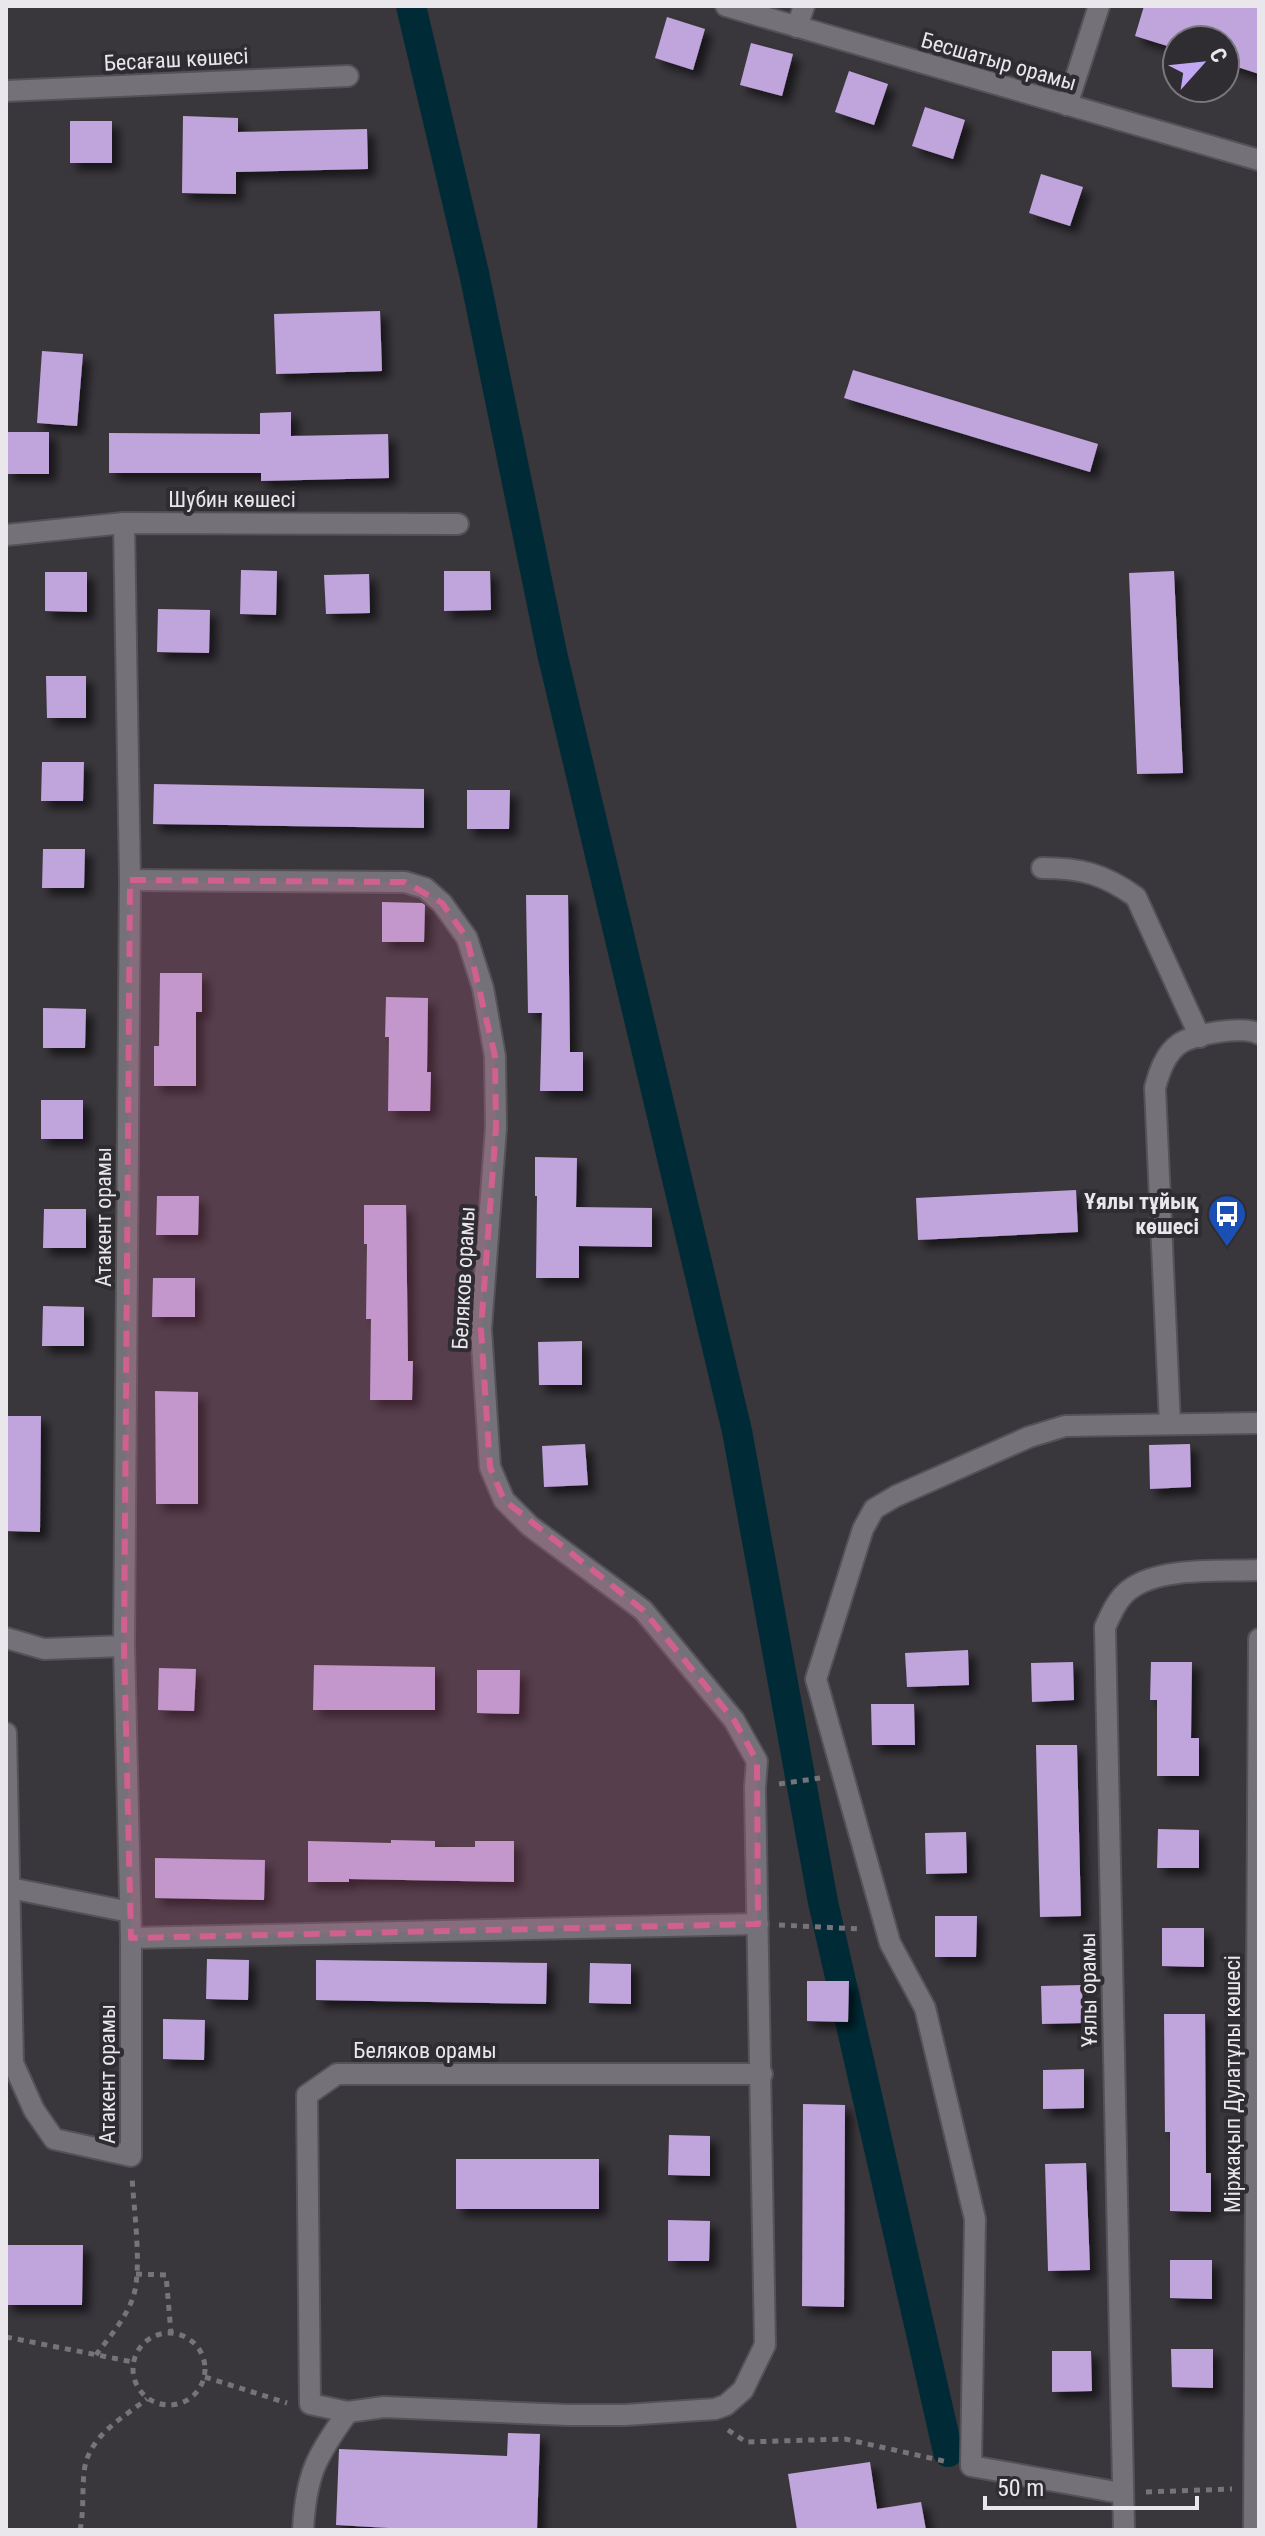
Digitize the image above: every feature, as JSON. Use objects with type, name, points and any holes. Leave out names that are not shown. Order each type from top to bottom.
[{"type":"street","name":"Бесшатыр орамы","points":[[726,6],[1259,160]]},
{"type":"street","points":[[797,27],[804,6]]},
{"type":"street","points":[[1067,105],[1099,6]]},
{"type":"street","name":"Бесағаш көшесі","points":[[6,91],[348,76]]},
{"type":"street","name":"Шубин көшесі","points":[[6,535],[124,523],[458,524]]},
{"type":"street","name":"Атакент орамы","points":[[6,1733],[13,2063],[34,2110],[54,2139],[131,2156],[131,1938],[124,1646],[130,880],[124,523]]},
{"type":"street","points":[[1042,868],[1073,868],[1096,874],[1116,882],[1136,897],[1200,1037]]},
{"type":"street","name":"Беляков орамы","points":[[130,880],[405,882],[425,888],[442,903],[467,938],[483,988],[495,1056],[496,1128],[481,1329],[490,1467],[504,1500],[530,1526],[643,1610],[734,1720],[757,1761],[765,2345],[743,2390],[726,2405],[697,2410],[568,2415],[384,2407],[348,2412]]},
{"type":"street","points":[[1170,1424],[1155,1088],[1161,1066],[1179,1044],[1230,1030],[1259,1034]]},
{"type":"street","points":[[1121,2493],[971,2466],[975,2219],[925,2008],[885,1930],[816,1679],[863,1529],[874,1509],[896,1496],[1029,1437],[1065,1426],[1259,1423]]},
{"type":"street","name":"Ұялы орамы","points":[[1124,2530],[1105,1627],[1113,1609],[1128,1590],[1156,1576],[1259,1570]]},
{"type":"street","points":[[6,1638],[44,1649],[124,1646]]},
{"type":"street","name":"Міржақып Дулатұлы көшесі","points":[[1254,2530],[1259,1639]]},
{"type":"street","points":[[10,1888],[130,1912]]},
{"type":"street","points":[[131,1938],[758,1924]]},
{"type":"street","name":"Беляков орамы","points":[[310,2404],[307,2095],[337,2074],[762,2074]]},
{"type":"street","points":[[303,2530],[305,2496],[319,2451],[348,2412],[310,2404]]},
{"type":"path","points":[[773,1784],[798,1782]]},
{"type":"path","points":[[799,1926],[885,1930]]},
{"type":"path","points":[[96,2355],[127,2309],[134,2292],[131,2156]]},
{"type":"path","points":[[136,2274],[166,2275],[171,2333]]},
{"type":"path","points":[[171,2333],[186,2337],[198,2347],[205,2361],[205,2377],[199,2390],[188,2400],[175,2405],[160,2405],[147,2399],[138,2389],[133,2376],[133,2362],[140,2346],[154,2335],[171,2333]]},
{"type":"path","points":[[6,2337],[133,2362]]},
{"type":"path","points":[[205,2377],[281,2403],[310,2404]]},
{"type":"path","points":[[80,2530],[84,2510],[84,2471],[92,2447],[103,2433],[147,2399]]},
{"type":"path","points":[[697,2410],[746,2442],[845,2439],[971,2466]]},
{"type":"path","points":[[1121,2493],[1254,2488]]},
{"type":"highlighted area","points":[[130,880],[405,882],[442,903],[467,938],[495,1056],[496,1128],[481,1329],[490,1467],[504,1500],[643,1610],[734,1720],[757,1761],[758,1924],[131,1938],[124,1646]]},
{"type":"building","points":[[1144,6],[1259,6],[1259,74],[1241,68],[1241,24],[1161,24],[1161,44],[1135,36]]},
{"type":"building","points":[[667,17],[705,29],[693,70],[655,58]]},
{"type":"building","points":[[751,43],[793,54],[782,96],[740,85]]},
{"type":"building","points":[[849,71],[888,84],[874,125],[835,112]]},
{"type":"building","points":[[925,107],[965,120],[953,159],[912,146]]},
{"type":"building","points":[[183,116],[238,118],[238,132],[367,129],[368,169],[236,172],[236,194],[182,193]]},
{"type":"building","points":[[70,121],[112,121],[112,163],[70,163]]},
{"type":"building","points":[[1041,174],[1083,187],[1070,226],[1029,213]]},
{"type":"building","points":[[380,311],[382,371],[276,374],[274,314]]},
{"type":"building","points":[[42,351],[83,354],[77,426],[37,423]]},
{"type":"building","points":[[853,370],[1098,444],[1090,472],[844,398]]},
{"type":"building","points":[[291,412],[291,436],[388,434],[389,478],[261,481],[261,473],[109,473],[109,433],[260,434],[260,413]]},
{"type":"building","points":[[6,432],[49,432],[49,474],[6,474]]},
{"type":"building","points":[[241,570],[277,571],[276,615],[240,614]]},
{"type":"building","points":[[444,571],[490,571],[491,610],[444,611]]},
{"type":"building","points":[[1174,571],[1183,773],[1137,774],[1129,573]]},
{"type":"building","points":[[45,572],[87,572],[87,612],[45,611]]},
{"type":"building","points":[[369,574],[370,613],[326,614],[324,575]]},
{"type":"building","points":[[158,609],[210,610],[209,653],[157,652]]},
{"type":"building","points":[[46,676],[86,676],[86,718],[47,718]]},
{"type":"building","points":[[42,762],[84,762],[83,801],[41,801]]},
{"type":"building","points":[[154,784],[424,789],[424,828],[153,824]]},
{"type":"building","points":[[467,790],[510,790],[509,829],[467,829]]},
{"type":"building","points":[[43,849],[85,849],[84,888],[42,888]]},
{"type":"building","points":[[526,895],[568,895],[570,1052],[583,1052],[583,1091],[540,1091],[542,1013],[528,1013]]},
{"type":"building","points":[[382,902],[425,905],[424,942],[382,942]]},
{"type":"building","points":[[160,973],[202,973],[202,1012],[196,1012],[196,1086],[154,1086],[154,1046],[159,1046]]},
{"type":"building","points":[[386,997],[428,998],[430,1111],[388,1111]]},
{"type":"building","points":[[43,1008],[86,1009],[85,1048],[43,1048]]},
{"type":"building","points":[[41,1100],[83,1100],[83,1139],[41,1139]]},
{"type":"building","points":[[535,1157],[577,1158],[576,1207],[652,1208],[652,1247],[579,1246],[579,1278],[536,1278]]},
{"type":"building","points":[[1076,1190],[1078,1232],[918,1240],[916,1198]]},
{"type":"building","points":[[157,1196],[199,1196],[198,1235],[156,1235]]},
{"type":"building","points":[[364,1205],[406,1205],[408,1361],[413,1361],[412,1400],[370,1400],[371,1319],[366,1319]]},
{"type":"building","points":[[44,1209],[86,1209],[86,1248],[43,1248]]},
{"type":"building","points":[[153,1278],[195,1278],[195,1317],[152,1317]]},
{"type":"building","points":[[43,1306],[84,1307],[84,1346],[42,1346]]},
{"type":"building","points":[[582,1341],[582,1385],[539,1385],[538,1342]]},
{"type":"building","points":[[155,1391],[198,1392],[198,1504],[156,1504]]},
{"type":"building","points":[[6,1416],[41,1416],[40,1532],[6,1531]]},
{"type":"building","points":[[585,1444],[588,1485],[544,1487],[542,1446]]},
{"type":"building","points":[[1190,1444],[1191,1487],[1150,1489],[1149,1445]]},
{"type":"building","points":[[968,1650],[969,1685],[907,1687],[905,1653]]},
{"type":"building","points":[[1073,1662],[1074,1700],[1032,1702],[1031,1663]]},
{"type":"building","points":[[1151,1662],[1192,1662],[1191,1738],[1199,1738],[1199,1776],[1157,1776],[1157,1700],[1150,1700]]},
{"type":"building","points":[[314,1665],[435,1667],[435,1710],[313,1710]]},
{"type":"building","points":[[159,1668],[196,1669],[194,1711],[158,1710]]},
{"type":"building","points":[[477,1670],[520,1670],[519,1714],[477,1713]]},
{"type":"building","points":[[871,1704],[914,1704],[915,1745],[872,1745]]},
{"type":"building","points":[[1036,1745],[1077,1745],[1081,1916],[1040,1917]]},
{"type":"building","points":[[1158,1829],[1199,1830],[1199,1868],[1157,1868]]},
{"type":"building","points":[[966,1832],[967,1873],[926,1874],[925,1833]]},
{"type":"building","points":[[391,1840],[435,1841],[435,1847],[475,1847],[475,1841],[514,1841],[514,1882],[349,1879],[349,1882],[308,1882],[308,1841],[391,1843]]},
{"type":"building","points":[[155,1858],[265,1860],[264,1900],[155,1898]]},
{"type":"building","points":[[935,1916],[977,1916],[976,1957],[935,1957]]},
{"type":"building","points":[[1162,1928],[1204,1928],[1204,1967],[1162,1966]]},
{"type":"building","points":[[207,1959],[249,1960],[248,2000],[206,1999]]},
{"type":"building","points":[[316,1960],[547,1963],[546,2004],[316,2000]]},
{"type":"building","points":[[590,1963],[631,1964],[631,2004],[589,2003]]},
{"type":"building","points":[[807,1981],[849,1981],[848,2022],[807,2021]]},
{"type":"building","points":[[1082,1985],[1083,2023],[1042,2024],[1041,1986]]},
{"type":"building","points":[[1164,2014],[1205,2014],[1206,2173],[1211,2173],[1211,2212],[1170,2211],[1170,2132],[1165,2132]]},
{"type":"building","points":[[163,2019],[205,2020],[204,2060],[163,2059]]},
{"type":"building","points":[[1084,2069],[1084,2108],[1043,2109],[1043,2070]]},
{"type":"building","points":[[803,2104],[845,2105],[844,2307],[802,2306]]},
{"type":"building","points":[[669,2135],[710,2136],[710,2176],[668,2175]]},
{"type":"building","points":[[456,2159],[599,2159],[599,2209],[456,2209]]},
{"type":"building","points":[[1086,2163],[1090,2270],[1048,2271],[1045,2164]]},
{"type":"building","points":[[668,2220],[710,2221],[709,2261],[668,2261]]},
{"type":"building","points":[[6,2245],[83,2245],[82,2305],[6,2305]]},
{"type":"building","points":[[1170,2260],[1212,2260],[1212,2299],[1170,2298]]},
{"type":"building","points":[[1171,2349],[1213,2349],[1213,2388],[1172,2387]]},
{"type":"building","points":[[1052,2351],[1091,2351],[1092,2391],[1052,2392]]},
{"type":"building","points":[[508,2433],[540,2434],[537,2530],[425,2530],[336,2525],[339,2449],[507,2456]]},
{"type":"building","points":[[870,2462],[877,2509],[921,2502],[926,2530],[797,2530],[788,2474]]},
{"type":"waterway","points":[[411,6],[474,273],[552,653],[737,1431],[823,1902],[948,2452]]},
{"type":"place","name":"Ұялы тұйық көшесі","points":[[1227,1248]]}]
